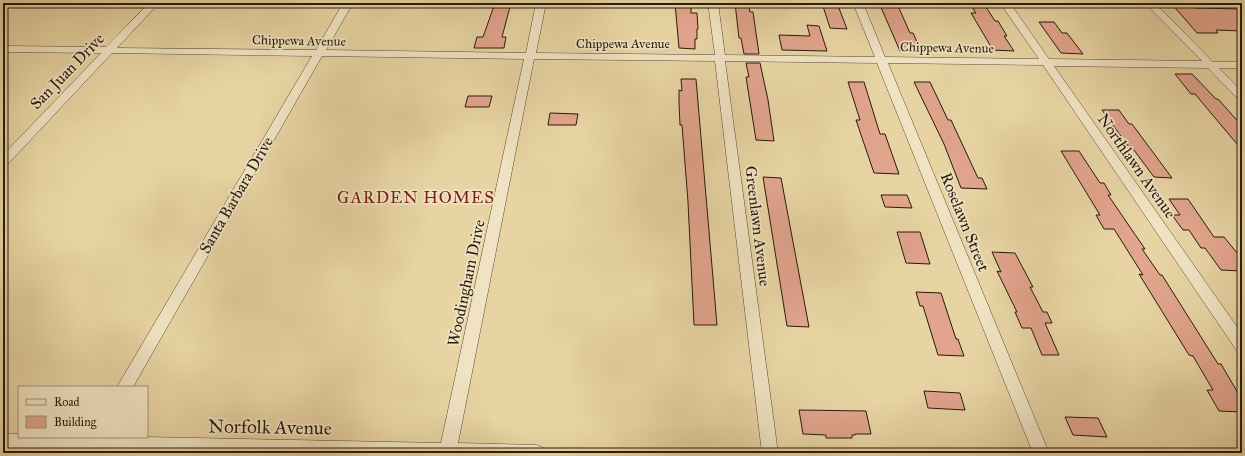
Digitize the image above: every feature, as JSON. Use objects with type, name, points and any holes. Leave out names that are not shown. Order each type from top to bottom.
[{"type":"street","name":"San Juan Drive","points":[[3,162],[154,3]]},
{"type":"street","name":"Santa Barbara Drive","points":[[126,386],[348,3]]},
{"type":"street","name":"Woodingham Drive","points":[[448,452],[541,3]]},
{"type":"street","name":"Greenlawn Avenue","points":[[712,3],[770,453]]},
{"type":"street","name":"Roselawn Street","points":[[858,3],[1041,453]]},
{"type":"street","name":"Northlawn Avenue","points":[[1005,3],[1242,346]]},
{"type":"street","points":[[1150,3],[1242,97]]},
{"type":"street","name":"Chippewa Avenue","points":[[3,49],[1242,65]]},
{"type":"street","name":"Norfolk Avenue","points":[[3,442],[536,453]]},
{"type":"building","points":[[495,3],[511,3],[502,37],[506,37],[504,48],[474,48],[477,37],[483,37]]},
{"type":"building","points":[[675,3],[691,3],[691,13],[697,13],[698,29],[697,39],[695,39],[695,49],[679,48]]},
{"type":"building","points":[[735,3],[748,3],[750,12],[753,12],[759,54],[744,54],[741,38],[739,38]]},
{"type":"building","points":[[822,3],[837,3],[847,29],[830,28]]},
{"type":"building","points":[[1171,3],[1185,3],[1189,7],[1196,8],[1242,9],[1242,31],[1216,30],[1218,33],[1197,33]]},
{"type":"building","points":[[970,4],[984,4],[995,21],[998,21],[1007,36],[1004,36],[1014,51],[993,50],[971,13],[976,13]]},
{"type":"building","points":[[880,5],[898,6],[910,33],[913,33],[921,51],[900,51]]},
{"type":"building","points":[[1039,22],[1054,22],[1062,33],[1067,33],[1083,54],[1061,53]]},
{"type":"building","points":[[807,25],[819,26],[827,51],[782,50],[779,35],[810,36]]},
{"type":"building","points":[[746,63],[760,63],[768,100],[774,141],[756,140],[746,77],[749,77]]},
{"type":"building","points":[[1175,74],[1192,74],[1216,99],[1218,99],[1242,126],[1242,150],[1195,94],[1191,94]]},
{"type":"building","points":[[681,79],[696,79],[717,325],[694,325],[688,202],[682,125],[680,125],[679,90],[682,91]]},
{"type":"building","points":[[848,82],[864,82],[880,134],[885,134],[899,174],[874,173],[856,120],[860,120]]},
{"type":"building","points":[[914,82],[930,82],[948,120],[951,120],[978,178],[982,178],[987,189],[961,188],[944,144]]},
{"type":"building","points":[[468,96],[492,96],[489,107],[465,107]]},
{"type":"building","points":[[1102,110],[1119,110],[1129,124],[1132,124],[1172,178],[1154,177],[1131,146],[1128,146]]},
{"type":"building","points":[[550,113],[578,114],[576,125],[548,125]]},
{"type":"building","points":[[1061,151],[1079,151],[1100,183],[1104,183],[1111,195],[1108,195],[1145,249],[1142,249],[1160,275],[1162,275],[1218,364],[1221,364],[1242,400],[1242,412],[1219,411],[1207,390],[1213,390],[1193,356],[1189,355],[1139,274],[1143,275],[1114,229],[1104,229],[1096,215],[1100,215]]},
{"type":"building","points":[[763,177],[781,178],[809,327],[787,326]]},
{"type":"building","points":[[881,195],[907,195],[912,208],[885,207]]},
{"type":"building","points":[[1169,199],[1188,199],[1214,237],[1224,237],[1242,259],[1242,271],[1221,270],[1205,248],[1201,248],[1189,230],[1183,230],[1172,215],[1180,215]]},
{"type":"building","points":[[897,232],[920,232],[930,264],[906,263]]},
{"type":"building","points":[[992,252],[1015,253],[1033,287],[1030,287],[1043,312],[1047,312],[1052,323],[1045,323],[1059,355],[1042,355],[1031,328],[1022,328],[1015,312],[1017,312],[997,271],[1001,272]]},
{"type":"building","points":[[916,292],[941,293],[956,339],[958,339],[964,356],[938,355],[923,306],[920,306]]},
{"type":"building","points":[[924,391],[960,393],[965,410],[928,408]]},
{"type":"building","points":[[799,410],[866,411],[871,434],[855,434],[852,435],[852,438],[826,438],[826,435],[803,434]]},
{"type":"building","points":[[1065,417],[1098,418],[1107,437],[1073,435]]},
{"type":"district","name":"GARDEN HOMES","points":[[416,197]]}]
